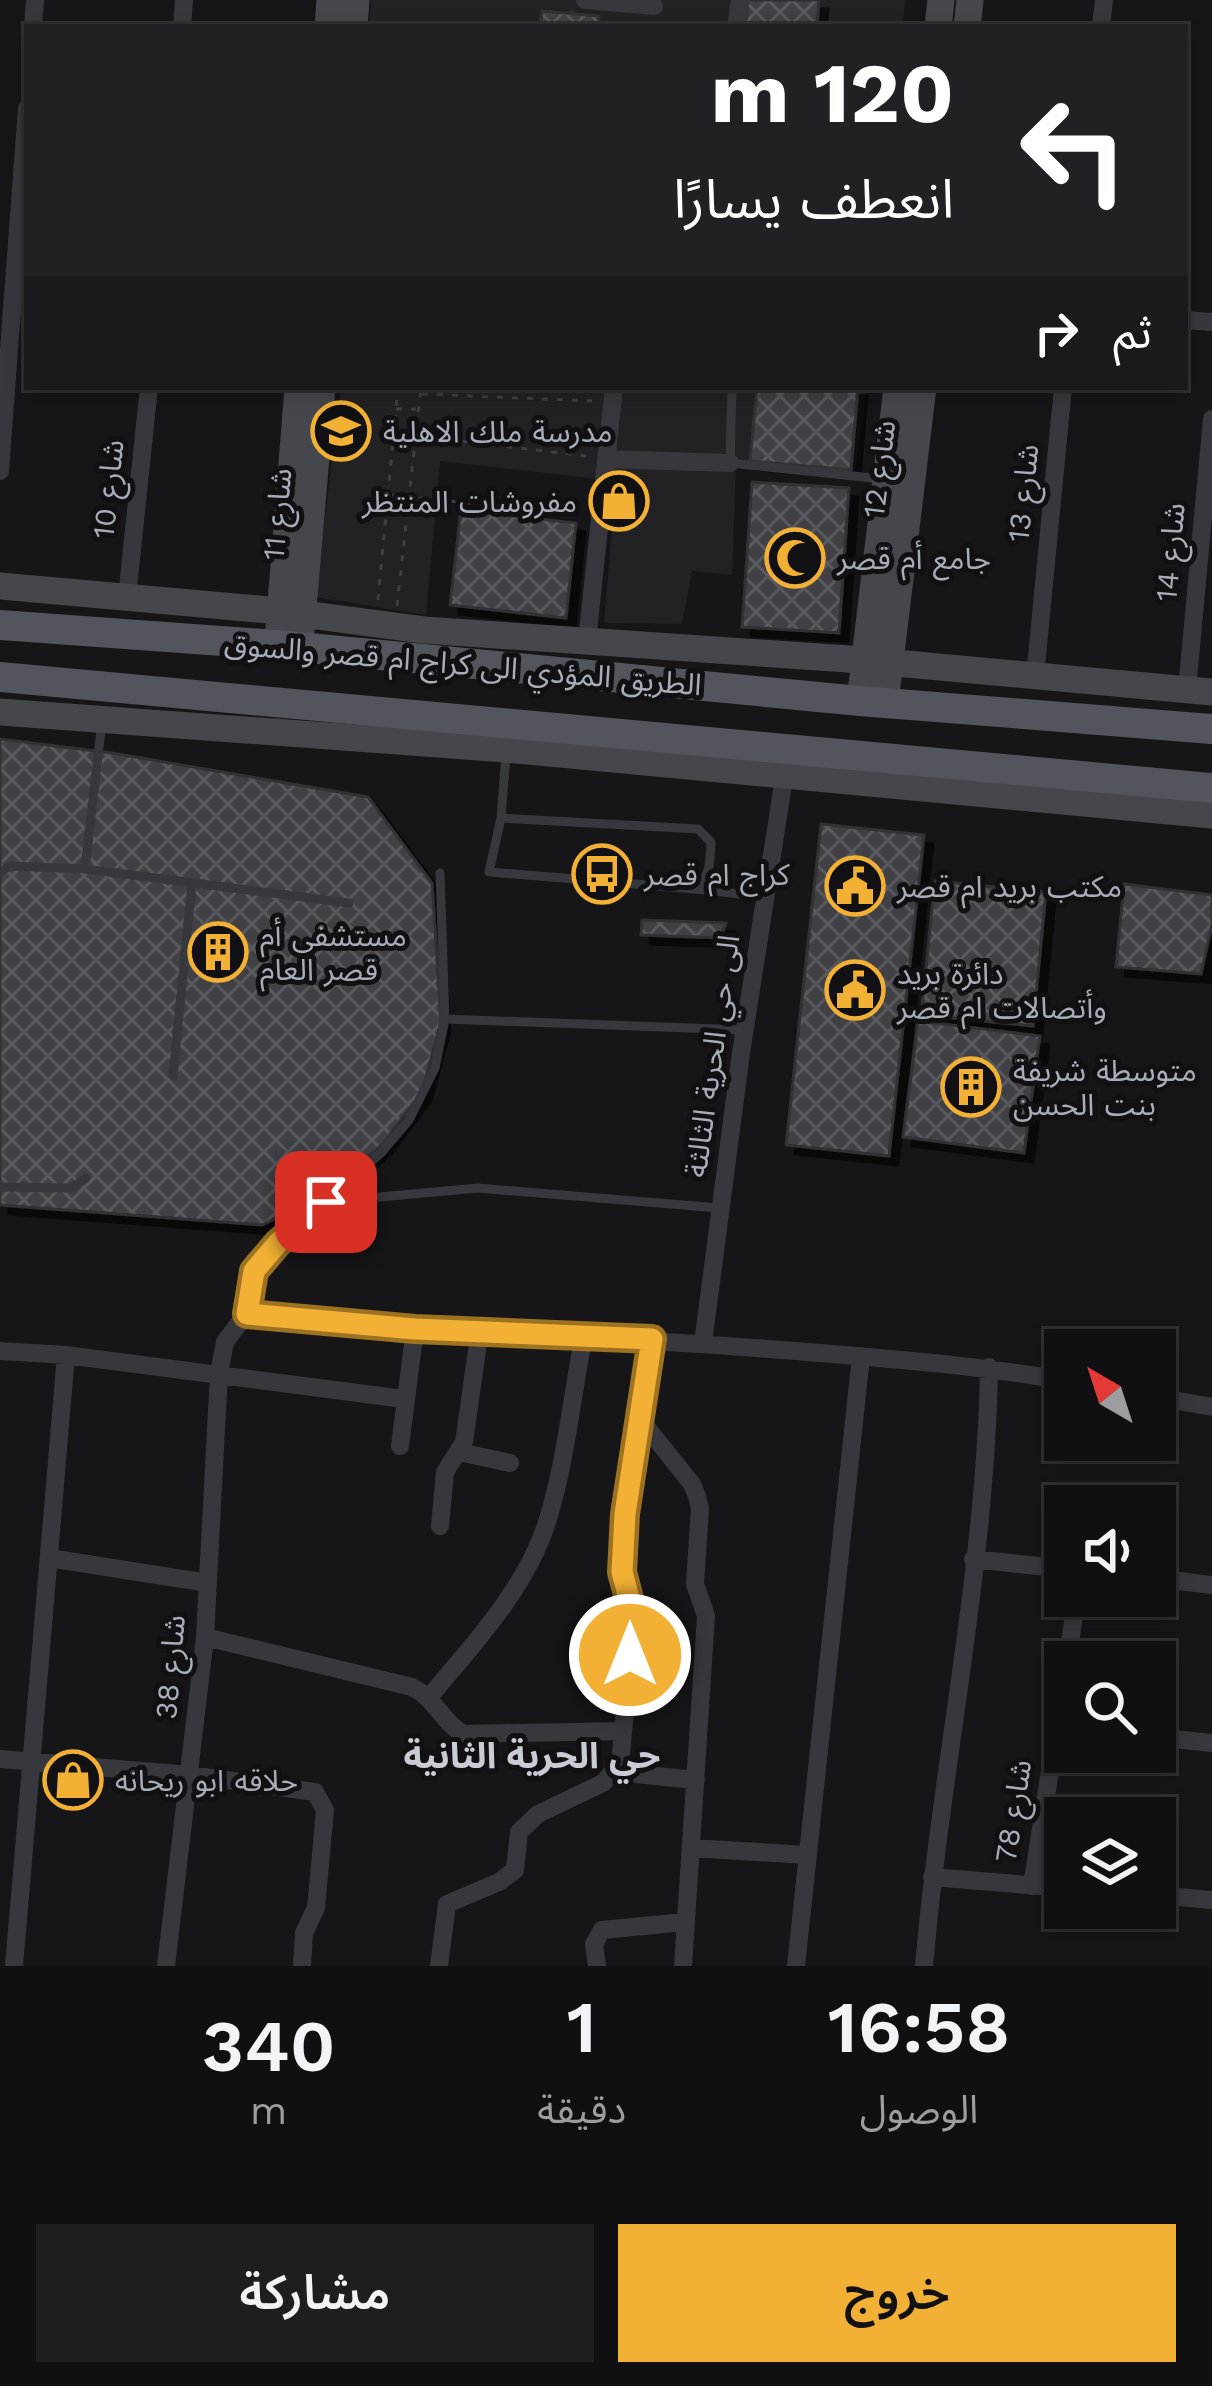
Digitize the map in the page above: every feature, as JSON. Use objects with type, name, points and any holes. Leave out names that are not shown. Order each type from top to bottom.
[{"type":"main road","name":"الطريق المؤدي الى كراج ام قصر والسوق","points":[[0,625],[289,646],[1212,729]]},
{"type":"main road","points":[[0,677],[869,771],[1212,788]]},
{"type":"street","points":[[585,0],[654,3]]},
{"type":"street","points":[[0,472],[24,138]]},
{"type":"street","name":"شارع 10","points":[[127,597],[148,390]]},
{"type":"street","name":"شارع 11","points":[[289,646],[298,390]]},
{"type":"street","name":"شارع 11","points":[[291,613],[322,390]]},
{"type":"street","name":"شارع 12","points":[[872,702],[885,480],[897,390]]},
{"type":"street","name":"شارع 12","points":[[876,662],[921,390]]},
{"type":"street","name":"شارع 13","points":[[1036,676],[1064,390]]},
{"type":"street","points":[[586,641],[613,395]]},
{"type":"street","name":"شارع 14","points":[[1200,691],[1212,418]]},
{"type":"street","points":[[606,459],[730,463]]},
{"type":"street","points":[[0,586],[424,630],[1200,691]]},
{"type":"street","points":[[0,712],[506,749],[784,778],[869,771],[1212,815]]},
{"type":"street","name":"الى حي الحرية الثالثة","points":[[703,1343],[744,1030],[784,778]]},
{"type":"street","points":[[219,1373],[225,1342],[247,1314],[415,1329],[703,1343],[989,1367],[1044,1377]]},
{"type":"street","points":[[400,1446],[415,1329]]},
{"type":"street","points":[[440,1526],[445,1472],[464,1442],[480,1329]]},
{"type":"street","points":[[430,1696],[511,1593],[536,1550],[549,1518],[584,1335]]},
{"type":"street","points":[[440,1966],[447,1904],[515,1870],[519,1832],[538,1814],[603,1783],[620,1764],[634,1617],[622,1572],[625,1514],[652,1339]]},
{"type":"street","points":[[0,1351],[219,1373],[404,1399]]},
{"type":"street","points":[[14,1966],[66,1355]]},
{"type":"street","points":[[796,1966],[861,1356]]},
{"type":"street","points":[[924,1966],[974,1559],[989,1367]]},
{"type":"street","name":"شارع 38","points":[[166,1966],[205,1637],[219,1373]]},
{"type":"street","points":[[1176,1401],[1212,1407]]},
{"type":"street","points":[[640,1419],[692,1484],[700,1508],[695,1584],[706,1616],[683,1966]]},
{"type":"street","points":[[459,1452],[511,1463]]},
{"type":"street","points":[[49,1558],[208,1583]]},
{"type":"street","points":[[974,1559],[1044,1567]]},
{"type":"street","points":[[1176,1581],[1212,1585]]},
{"type":"street","points":[[205,1637],[412,1687],[430,1696],[452,1728],[463,1734],[623,1731]]},
{"type":"street","points":[[1176,1739],[1212,1743]]},
{"type":"street","points":[[0,1760],[190,1775],[303,1789],[322,1799],[326,1810],[316,1908],[304,1933],[302,1966]]},
{"type":"street","points":[[615,1772],[696,1780]]},
{"type":"street","name":"شارع 78","points":[[1032,1886],[1053,1773]]},
{"type":"street","points":[[691,1849],[808,1855]]},
{"type":"street","points":[[932,1877],[1044,1887]]},
{"type":"street","points":[[1176,1897],[1212,1900]]},
{"type":"street","points":[[597,1966],[594,1944],[602,1930],[686,1922]]},
{"type":"lane","points":[[732,390],[730,463],[885,480]]},
{"type":"lane","points":[[86,869],[102,722]]},
{"type":"lane","points":[[506,749],[501,818],[489,872],[766,897]]},
{"type":"lane","points":[[501,818],[698,829],[711,842],[706,879],[696,889]]},
{"type":"lane","points":[[0,872],[10,866],[86,869],[349,903]]},
{"type":"lane","points":[[247,1314],[254,1271],[278,1243],[381,1153],[409,1120],[435,1068],[446,1019],[440,873]]},
{"type":"lane","points":[[173,1076],[192,883]]},
{"type":"lane","points":[[446,1019],[744,1030]]},
{"type":"lane","points":[[0,1186],[72,1188],[86,1178]]},
{"type":"lane","points":[[326,1202],[478,1188],[719,1208]]},
{"type":"path","points":[[377,611],[398,390]]},
{"type":"path","points":[[396,613],[421,390]]},
{"type":"path","points":[[473,390],[480,397]]},
{"type":"path","points":[[522,390],[522,399]]},
{"type":"path","points":[[420,394],[522,399],[613,395]]},
{"type":"path","points":[[396,409],[418,409]]},
{"type":"path","points":[[416,436],[606,459]]},
{"type":"path","points":[[388,495],[600,517]]},
{"type":"shaded area","points":[[371,0],[905,0],[903,24],[369,24]]},
{"type":"shaded area","points":[[341,390],[867,390],[854,479],[736,464],[732,575],[692,571],[682,624],[604,623],[616,481],[440,461],[426,615],[315,597]]},
{"type":"building","points":[[748,0],[819,0],[817,24],[745,24]]},
{"type":"building","points":[[542,11],[599,16],[598,24],[540,24]]},
{"type":"building","points":[[757,390],[858,390],[851,470],[750,461]]},
{"type":"building","name":"جامع أم قصر","points":[[752,482],[849,488],[839,633],[742,627]]},
{"type":"building","points":[[461,510],[576,523],[566,618],[450,605]]},
{"type":"building","name":"مستشفى أم قصر العام","points":[[0,739],[112,753],[368,797],[432,883],[441,1022],[422,1092],[382,1145],[324,1195],[262,1225],[0,1205]]},
{"type":"building","name":"دائرة بريد وأتصالات ام قصر","points":[[821,824],[924,835],[889,1156],[786,1145]]},
{"type":"building","points":[[935,881],[1046,892],[1033,1026],[921,1015]]},
{"type":"building","points":[[1124,884],[1212,895],[1212,924],[1201,974],[1116,967]]},
{"type":"building","points":[[642,920],[726,923],[721,938],[641,935]]},
{"type":"building","name":"متوسطة شريفة بنت الحسن","points":[[918,1021],[1040,1036],[1024,1153],[903,1137]]},
{"type":"place","name":"مدرسة ملك الاهلية","points":[[341,431]]},
{"type":"place","name":"مفروشات المنتظر","points":[[619,501]]},
{"type":"place","name":"جامع أم قصر","points":[[795,558]]},
{"type":"place","name":"كراج ام قصر","points":[[602,874]]},
{"type":"place","name":"مكتب بريد ام قصر","points":[[855,886]]},
{"type":"place","name":"مستشفى أم قصر العام","points":[[218,952]]},
{"type":"place","name":"دائرة بريد وأتصالات ام قصر","points":[[855,990]]},
{"type":"place","name":"متوسطة شريفة بنت الحسن","points":[[971,1087]]},
{"type":"place","name":"حلاقه ابو ريحانه","points":[[73,1780]]},
{"type":"district","name":"حي الحرية الثانية","points":[[532,1756]]},
{"type":"route","points":[[326,1202],[278,1243],[254,1271],[247,1314],[415,1329],[652,1339],[625,1514],[622,1572],[634,1617],[630,1655]]}]
